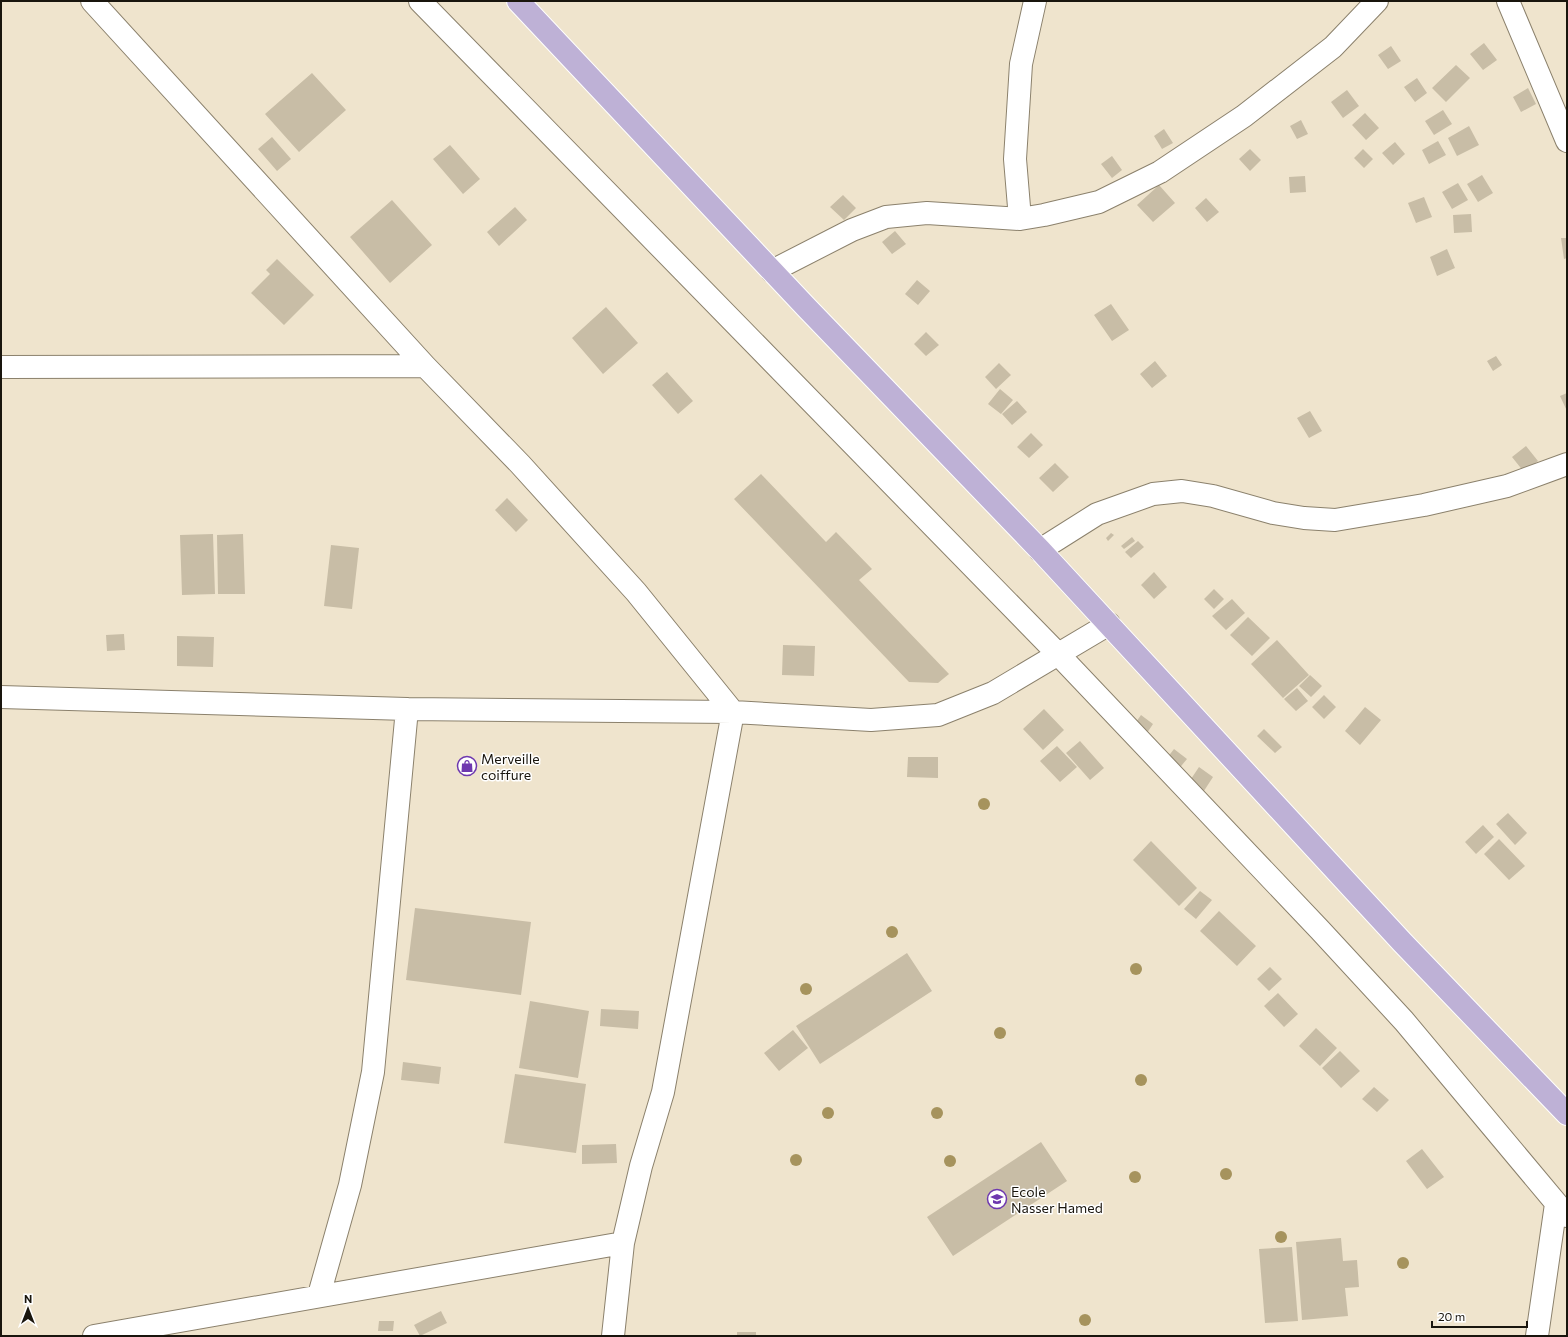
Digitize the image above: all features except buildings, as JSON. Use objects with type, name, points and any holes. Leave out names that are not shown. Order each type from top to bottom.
[{"type":"main road","points":[[518,1],[772,271],[1040,550],[1402,942],[1567,1114]]},
{"type":"street","points":[[92,1],[425,366],[520,464],[636,592],[733,712],[663,1092],[641,1166],[623,1243],[613,1336]]},
{"type":"street","points":[[420,1],[1058,654],[1320,930],[1404,1021],[1562,1210],[1537,1336]]},
{"type":"street","points":[[1020,219],[1015,159],[1020,64],[1035,1]]},
{"type":"street","points":[[772,271],[852,230],[886,217],[927,213],[1020,219],[1099,202],[1160,172],[1244,116],[1333,47],[1377,1]]},
{"type":"street","points":[[1508,1],[1567,141]]},
{"type":"street","points":[[1,367],[425,366]]},
{"type":"street","points":[[1040,550],[1097,514],[1153,494],[1182,491],[1213,496],[1273,513],[1304,518],[1335,520],[1424,505],[1507,486],[1567,464]]},
{"type":"street","points":[[1,697],[407,709],[733,712],[871,720],[938,714],[993,694],[1109,624]]},
{"type":"street","points":[[319,1296],[350,1186],[373,1072],[407,709]]},
{"type":"street","points":[[94,1336],[623,1243]]},
{"type":"place","name":"Merveille coiffure","points":[[467,766]]},
{"type":"place","name":"Ecole Nasser Hamed","points":[[997,1199]]}]
